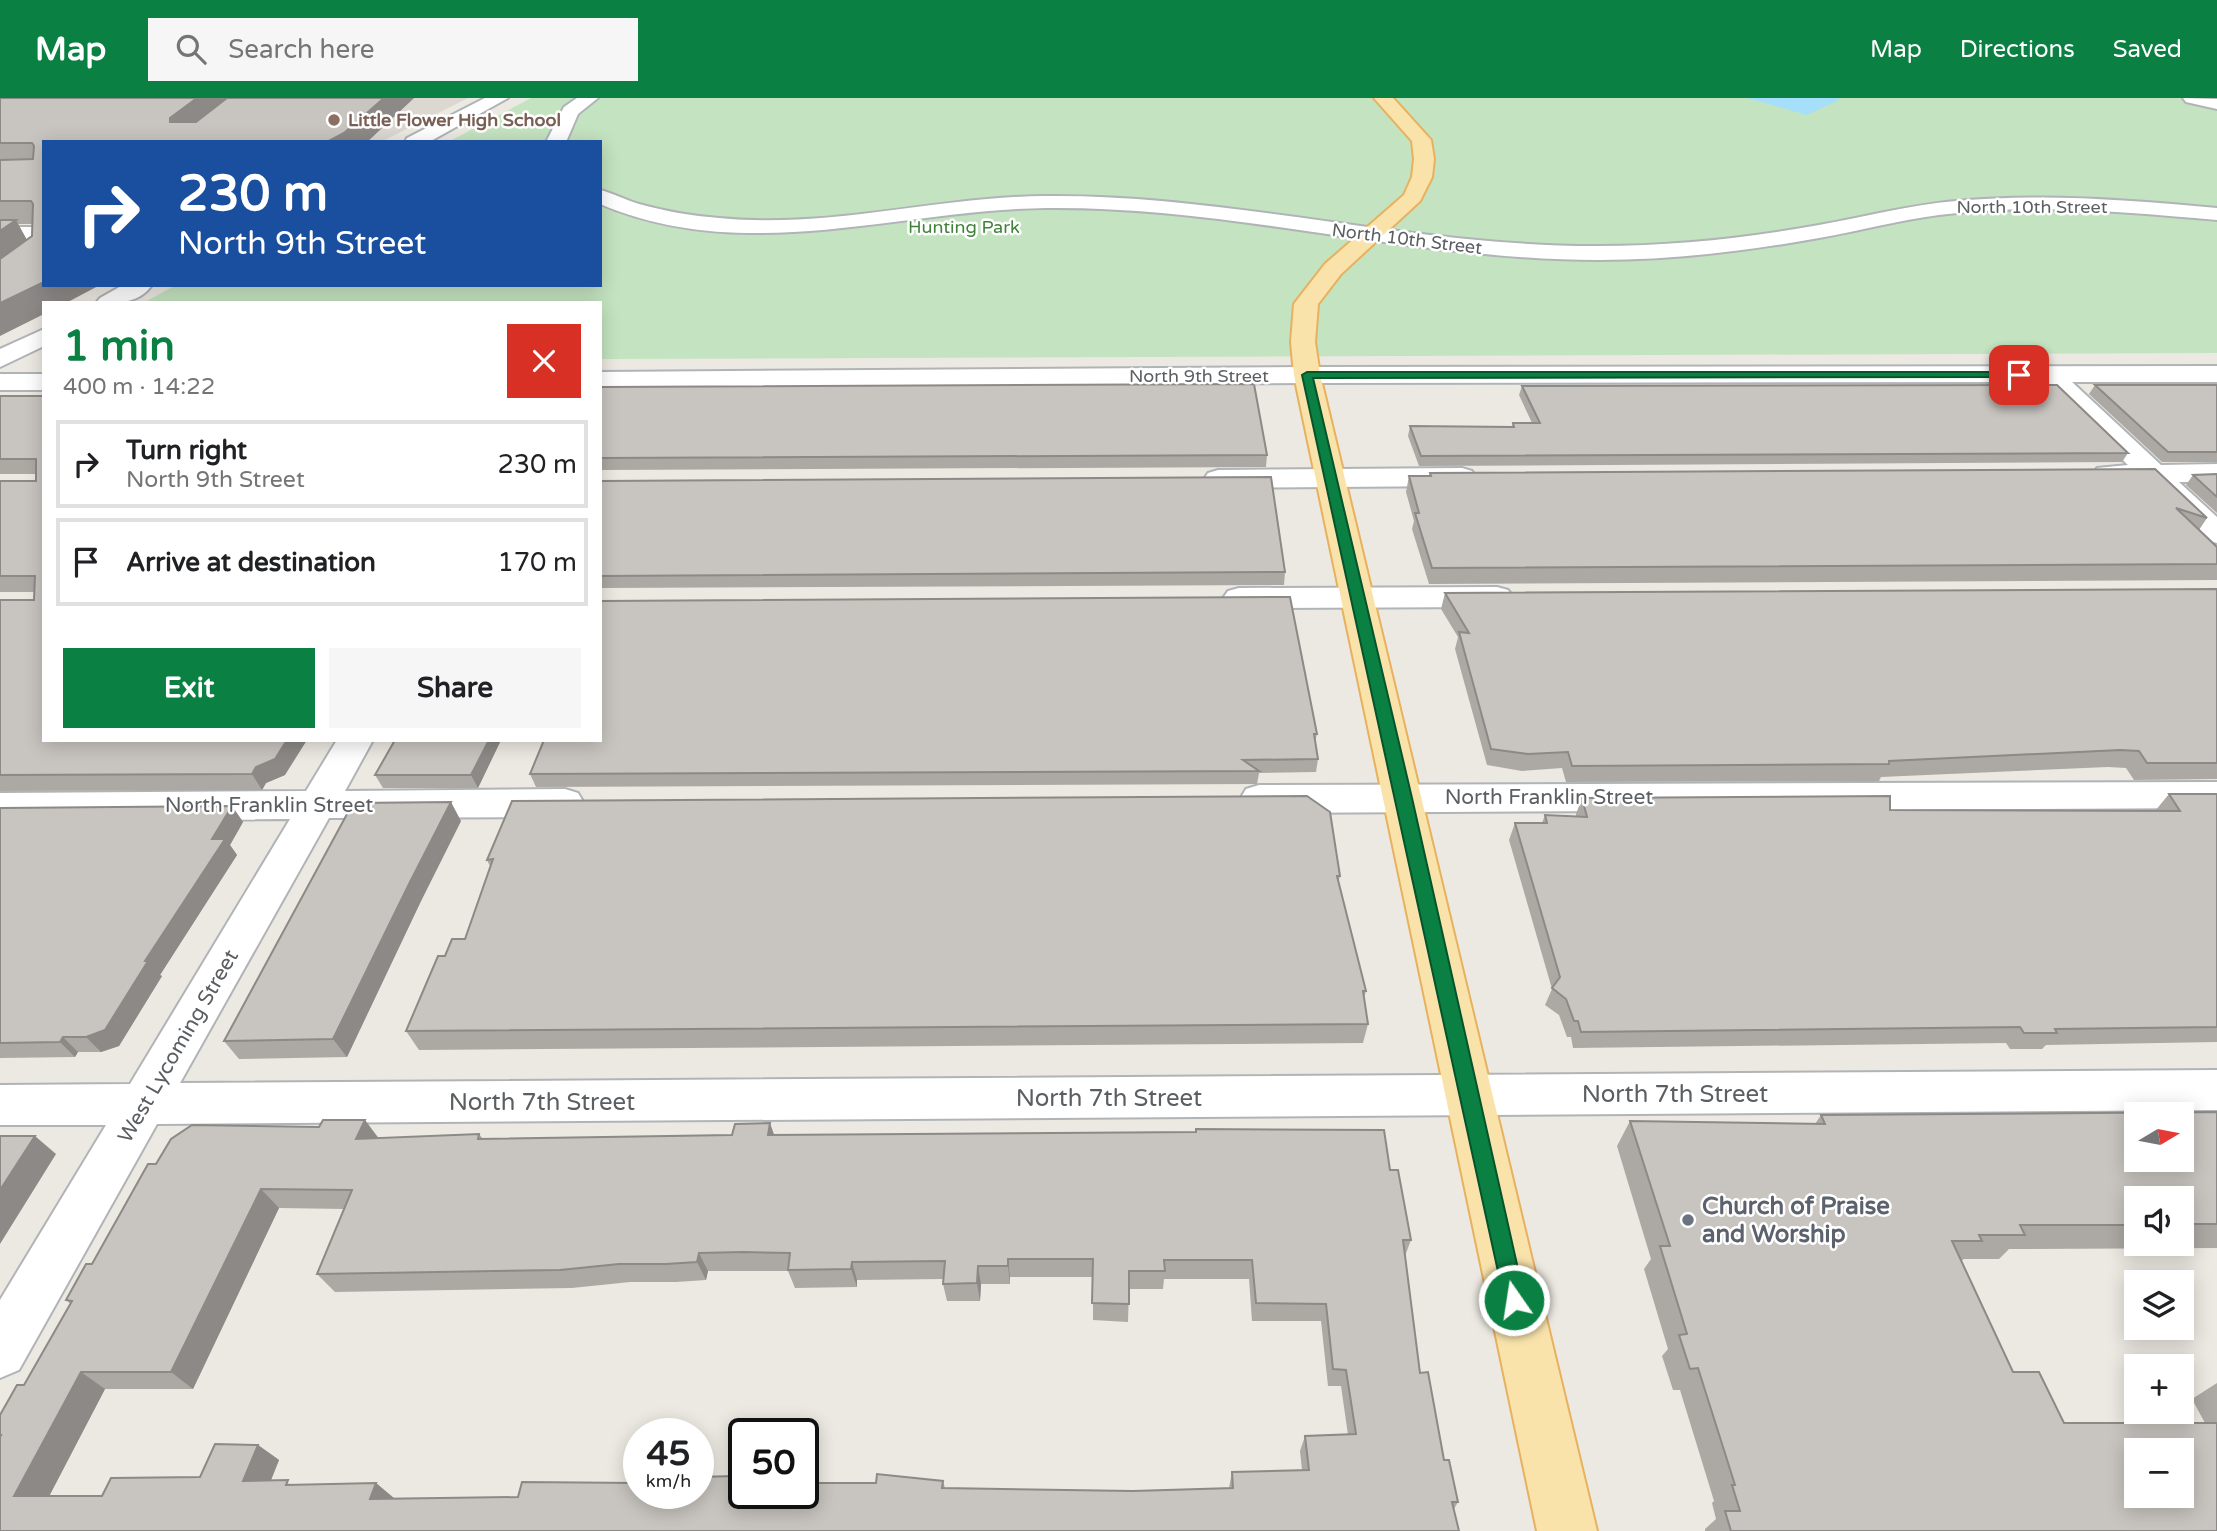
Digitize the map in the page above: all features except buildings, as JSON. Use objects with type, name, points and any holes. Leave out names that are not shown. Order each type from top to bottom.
[{"type":"main road","points":[[1383,98],[1421,140],[1424,159],[1422,177],[1413,197],[1373,236],[1333,269],[1306,304],[1303,342],[1307,375],[1567,1531]]},
{"type":"street","points":[[418,140],[499,98]]},
{"type":"street","points":[[557,140],[570,111],[589,98]]},
{"type":"street","points":[[2192,98],[2217,104]]},
{"type":"street","name":"North 10th Street","points":[[602,197],[616,204],[694,222],[750,228],[807,228],[985,205],[1112,203],[1184,209],[1373,236],[1511,251],[1595,253],[1732,245],[1952,207],[2086,204],[2217,214]]},
{"type":"street","points":[[0,234],[42,234]]},
{"type":"street","points":[[112,301],[137,287]]},
{"type":"street","points":[[0,346],[35,341]]},
{"type":"street","points":[[0,359],[35,341]]},
{"type":"street","name":"North 9th Street","points":[[602,380],[1307,375],[2217,374]]},
{"type":"street","points":[[2050,375],[2217,534]]},
{"type":"street","points":[[0,382],[42,382]]},
{"type":"street","points":[[2084,474],[2217,473]]},
{"type":"street","points":[[1192,479],[1484,477]]},
{"type":"street","points":[[1207,598],[1522,597]]},
{"type":"street","name":"West Lycoming Street","points":[[0,1351],[354,742]]},
{"type":"street","name":"North Franklin Street","points":[[1223,799],[2217,795]]},
{"type":"street","name":"North Franklin Street","points":[[0,807],[597,803]]},
{"type":"street","name":"North 7th Street","points":[[0,1105],[2217,1090]]},
{"type":"shaded area","name":"Little Flower High School","points":[[273,98],[468,98],[385,140],[218,140]]},
{"type":"green space","name":"Hunting Park","points":[[531,98],[2217,98],[2217,353],[602,359],[602,301],[147,301],[172,287],[602,287],[602,140],[452,140]]},
{"type":"water","points":[[1747,98],[1835,98],[1841,99],[1807,115]]},
{"type":"place","name":"Little Flower High School","points":[[334,120]]},
{"type":"place","name":"Church of Praise and Worship","points":[[1688,1220]]},
{"type":"route","points":[[1514,1300],[1404,798],[1328,477],[1307,375],[2019,375]]}]
